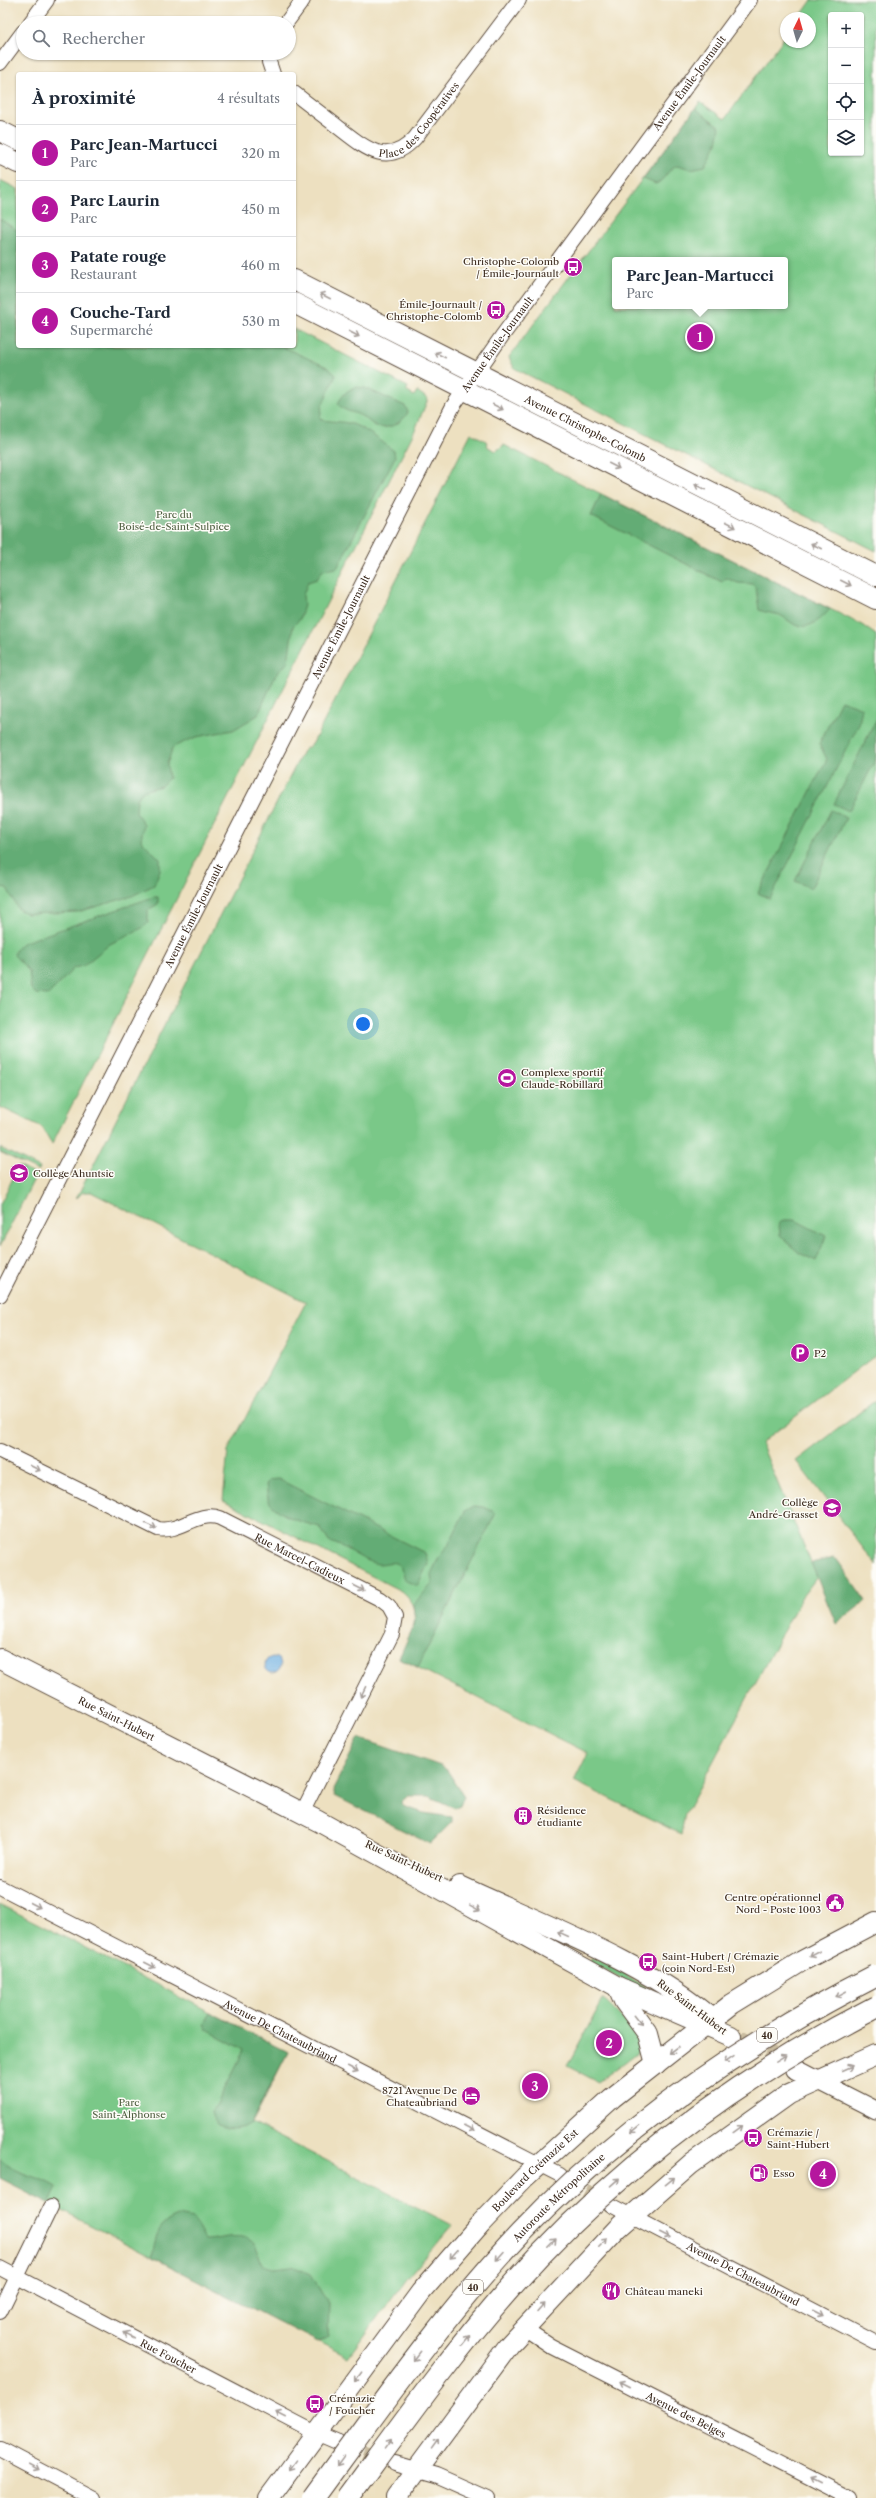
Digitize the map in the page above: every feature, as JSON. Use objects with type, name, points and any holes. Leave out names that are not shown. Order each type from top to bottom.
[{"type":"highway","name":"Autoroute Métropolitaine","points":[[313,2498],[453,2310],[521,2234],[568,2187],[638,2126],[714,2069],[774,2031],[875,1976]]},
{"type":"highway","points":[[348,2498],[431,2385],[499,2301],[542,2252],[612,2185],[671,2135],[748,2080],[796,2050],[876,2007]]},
{"type":"main road","points":[[0,131],[16,139]]},
{"type":"main road","points":[[0,154],[16,162]]},
{"type":"main road","name":"Avenue Christophe-Colomb","points":[[296,281],[876,576]]},
{"type":"main road","name":"Avenue Christophe-Colomb","points":[[296,304],[876,598]]},
{"type":"main road","name":"Rue Saint-Hubert","points":[[0,1659],[310,1817],[618,1987],[709,2023]]},
{"type":"main road","name":"Rue Saint-Hubert","points":[[310,1817],[618,1960],[657,1980],[709,2023]]},
{"type":"main road","name":"Boulevard Crémazie Est","points":[[269,2498],[438,2271],[498,2205],[539,2165],[612,2098],[732,2004],[776,1976],[876,1922]]},
{"type":"main road","points":[[618,1987],[624,2002],[648,2034],[656,2064]]},
{"type":"main road","points":[[396,2498],[524,2328],[581,2265],[630,2216],[692,2164],[739,2128],[796,2090],[876,2055]]},
{"type":"main road","points":[[796,2069],[817,2080]]},
{"type":"street","points":[[35,16],[47,0]]},
{"type":"street","points":[[291,16],[303,0]]},
{"type":"street","name":"Place des Coopératives","points":[[296,95],[367,149],[384,154],[402,150],[416,138],[519,0]]},
{"type":"street","name":"Avenue Émile-Journault","points":[[0,1295],[431,446],[475,372],[750,0]]},
{"type":"street","points":[[0,63],[16,41]]},
{"type":"street","points":[[269,60],[272,72]]},
{"type":"street","name":"Rue Marcel-Cadieux","points":[[0,1451],[158,1529],[173,1528],[209,1516],[220,1518],[380,1599],[389,1606],[395,1617],[392,1634],[310,1817]]},
{"type":"street","name":"Avenue De Chateaubriand","points":[[0,1887],[560,2175]]},
{"type":"street","points":[[817,2080],[876,2110]]},
{"type":"street","name":"Avenue De Chateaubriand","points":[[611,2205],[876,2343]]},
{"type":"street","points":[[0,2312],[51,2207]]},
{"type":"street","name":"Rue Foucher","points":[[0,2268],[316,2433],[337,2442]]},
{"type":"street","name":"Avenue des Belges","points":[[524,2328],[551,2346],[850,2498]]},
{"type":"street","points":[[0,2449],[93,2498]]},
{"type":"street","points":[[394,2463],[436,2475],[488,2498]]},
{"type":"green space","points":[[812,0],[876,0],[876,551],[514,368],[509,357],[700,102],[725,119],[780,43],[780,48],[816,48],[816,12],[803,12]]},
{"type":"green space","points":[[695,108],[720,127],[717,143],[705,166],[691,169],[677,165],[656,184],[643,179]]},
{"type":"green space","name":"Parc du Boisé-de-Saint-Sulpice","points":[[0,180],[16,188],[16,348],[296,348],[296,330],[408,387],[406,391],[414,396],[417,391],[428,399],[415,430],[52,1144],[42,1127],[0,1107]]},
{"type":"green space","name":"Parc du Boisé-de-Saint-Sulpice","points":[[0,219],[16,230],[16,348],[285,348],[327,367],[336,375],[322,406],[320,419],[353,424],[359,427],[394,451],[395,457],[337,568],[323,570],[317,579],[308,582],[303,595],[304,605],[300,619],[293,626],[288,662],[275,676],[258,715],[233,730],[196,737],[173,747],[167,764],[169,778],[161,786],[143,791],[137,799],[136,813],[144,824],[141,840],[160,859],[160,870],[154,885],[132,896],[78,912],[27,914],[18,909],[7,888],[0,887]]},
{"type":"green space","points":[[356,387],[365,388],[405,406],[408,412],[406,416],[399,423],[390,427],[380,427],[374,425],[360,415],[344,409],[338,404],[341,398],[350,389]]},
{"type":"green space","name":"Complexe sportif Claude-Robillard","points":[[471,433],[486,441],[488,447],[496,451],[504,445],[862,625],[876,635],[876,1355],[761,1443],[817,1577],[801,1598],[685,1814],[681,1834],[574,1781],[588,1753],[399,1658],[408,1641],[415,1615],[409,1599],[401,1591],[223,1500],[228,1451],[306,1302],[91,1192],[83,1192],[76,1199],[303,751],[313,743]]},
{"type":"green space","points":[[601,494],[830,609],[815,623],[805,626],[796,625],[780,615],[759,610],[756,588],[752,584],[738,583],[726,578],[722,582],[591,516]]},
{"type":"green space","points":[[841,700],[862,708],[859,724],[770,899],[758,893],[827,759],[819,744]]},
{"type":"green space","points":[[876,720],[876,759],[849,811],[834,804]]},
{"type":"green space","points":[[831,810],[846,818],[811,888],[795,881]]},
{"type":"green space","points":[[153,897],[158,897],[158,904],[148,910],[148,923],[144,927],[110,944],[83,966],[74,968],[48,995],[36,994],[31,989],[29,971],[14,955],[16,949],[22,943]]},
{"type":"green space","points":[[0,1148],[40,1168],[38,1171],[0,1152]]},
{"type":"green space","points":[[19,1166],[36,1175],[0,1247],[0,1204]]},
{"type":"green space","points":[[783,1220],[795,1220],[826,1236],[816,1261],[799,1253],[780,1235],[779,1224]]},
{"type":"green space","points":[[876,1400],[876,1565],[796,1461]]},
{"type":"green space","points":[[278,1479],[425,1553],[428,1563],[418,1586],[406,1581],[401,1568],[397,1564],[377,1564],[368,1561],[341,1546],[329,1542],[320,1527],[293,1519],[280,1512],[270,1503],[266,1485],[269,1480]]},
{"type":"green space","points":[[474,1506],[484,1507],[496,1513],[418,1667],[399,1658],[415,1623],[413,1605],[432,1584],[431,1574],[439,1557],[448,1546],[465,1511]]},
{"type":"green space","points":[[833,1558],[838,1561],[866,1601],[836,1624],[811,1563]]},
{"type":"green space","points":[[359,1738],[441,1766],[447,1770],[464,1796],[460,1806],[455,1808],[428,1796],[408,1796],[401,1802],[403,1806],[424,1813],[452,1817],[452,1822],[430,1844],[335,1796],[333,1789]]},
{"type":"green space","name":"Parc Saint-Alphonse","points":[[0,1904],[288,2052],[252,2123],[452,2225],[406,2279],[348,2357],[0,2179]]},
{"type":"green space","points":[[592,1958],[647,1988],[646,1991],[590,1962]]},
{"type":"green space","points":[[603,1999],[634,2030],[639,2040],[639,2045],[636,2054],[598,2082],[567,2066]]},
{"type":"green space","points":[[210,2012],[288,2052],[251,2123],[240,2128],[233,2129],[221,2126],[216,2123],[211,2111],[217,2104],[244,2050],[207,2030],[204,2024]]},
{"type":"green space","points":[[0,2159],[20,2172],[43,2180],[57,2187],[49,2204],[0,2179]]},
{"type":"green space","points":[[178,2216],[193,2219],[205,2240],[244,2237],[254,2244],[263,2265],[273,2268],[292,2266],[311,2274],[329,2304],[328,2337],[318,2342],[152,2257],[156,2237],[161,2227],[171,2219]]},
{"type":"water","points":[[270,1657],[276,1657],[281,1662],[279,1671],[276,1673],[270,1673],[265,1668],[265,1662]]},
{"type":"tunnel","points":[[739,2040],[792,2067]]},
{"type":"tunnel","points":[[567,2180],[604,2201]]},
{"type":"tunnel","points":[[344,2445],[385,2460]]},
{"type":"place","name":"Christophe-Colomb / Émile-Journault","points":[[573,267]]},
{"type":"place","name":"Émile-Journault / Christophe-Colomb","points":[[496,310]]},
{"type":"place","name":"Parc Jean-Martucci","points":[[700,337]]},
{"type":"place","name":"Complexe sportif Claude-Robillard","points":[[507,1078]]},
{"type":"place","name":"Collège Ahuntsic","points":[[19,1173]]},
{"type":"place","name":"P2","points":[[800,1353]]},
{"type":"place","name":"Collège André-Grasset","points":[[832,1508]]},
{"type":"place","name":"Résidence étudiante","points":[[523,1816]]},
{"type":"place","name":"Centre opérationnel Nord - Poste 1003","points":[[835,1903]]},
{"type":"place","name":"Saint-Hubert / Crémazie (coin Nord-Est)","points":[[648,1962]]},
{"type":"place","name":"Parc Laurin","points":[[609,2043]]},
{"type":"place","name":"Patate rouge","points":[[535,2086]]},
{"type":"place","name":"8721 Avenue De Chateaubriand","points":[[471,2096]]},
{"type":"place","name":"Crémazie / Saint-Hubert","points":[[753,2138]]},
{"type":"place","name":"Esso","points":[[759,2173]]},
{"type":"place","name":"Couche-Tard","points":[[823,2174]]},
{"type":"place","name":"Château maneki","points":[[611,2291]]},
{"type":"place","name":"Crémazie / Foucher","points":[[315,2404]]}]
